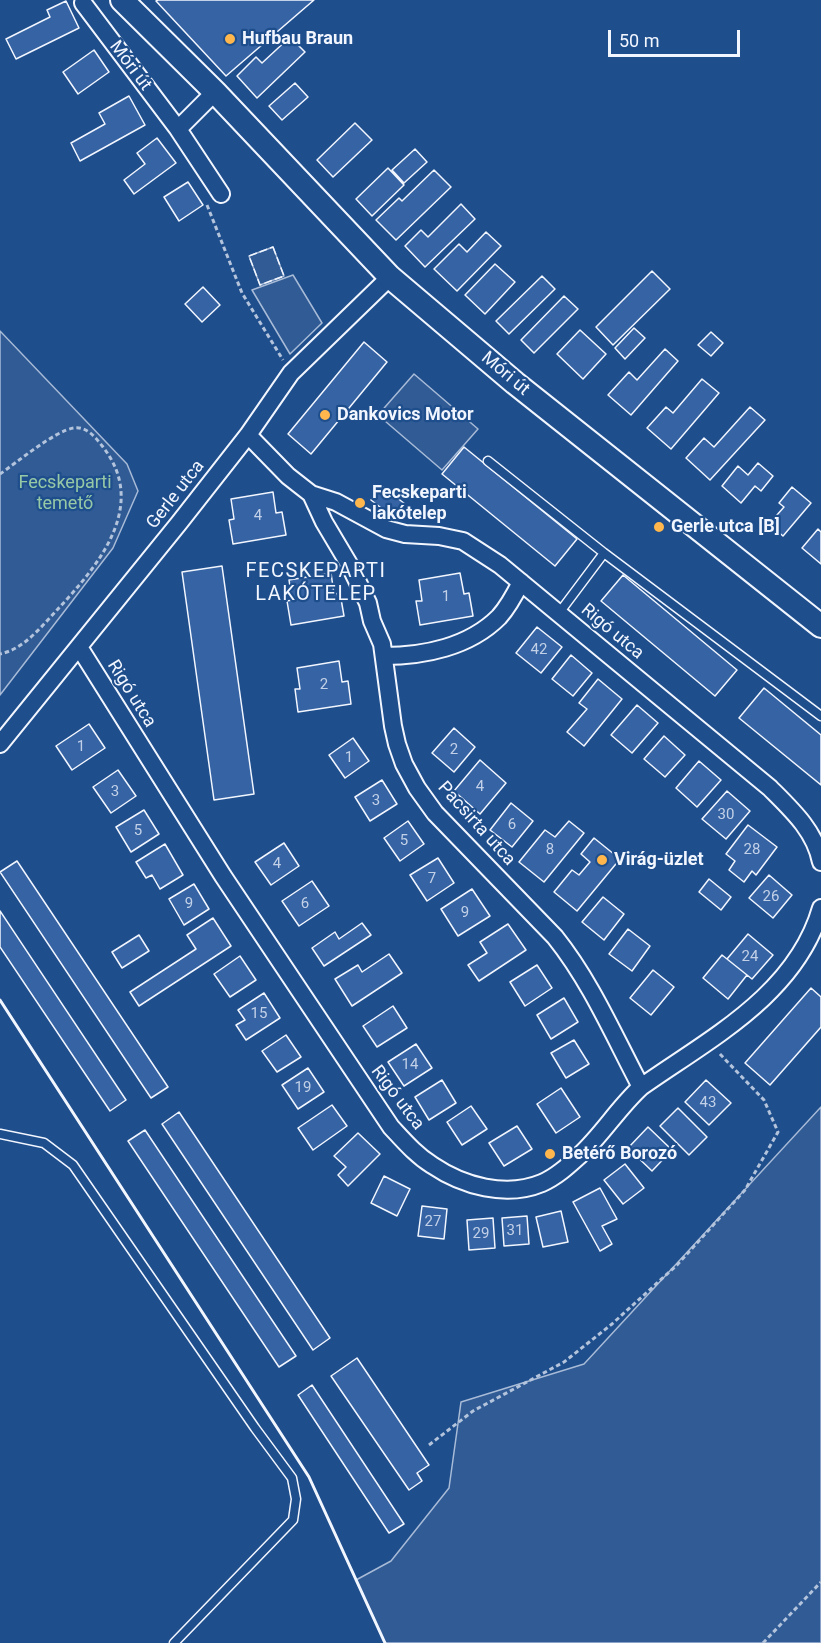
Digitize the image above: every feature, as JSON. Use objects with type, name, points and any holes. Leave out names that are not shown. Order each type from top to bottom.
[{"type":"main road","name":"Móri út","points":[[122,0],[215,92],[390,277],[515,383],[821,626]]},
{"type":"street","name":"Móri út","points":[[83,3],[178,129],[220,194]]},
{"type":"street","points":[[178,129],[215,92]]},
{"type":"street","name":"Gerle utca","points":[[0,744],[248,435],[291,373],[390,277]]},
{"type":"street","name":"Rigó utca","points":[[248,435],[288,476],[311,494],[336,502],[386,529],[405,534],[439,536],[463,541],[477,548],[770,788],[808,830],[819,850],[821,862]]},
{"type":"street","name":"Pacsirta utca","points":[[311,494],[368,603],[372,621],[382,644],[393,726],[404,764],[417,788],[435,813],[555,937],[571,957],[584,976],[641,1087]]},
{"type":"street","points":[[384,656],[434,652],[455,645],[479,632],[498,617],[521,582]]},
{"type":"street","name":"Rigó utca","points":[[78,647],[223,876],[392,1127],[412,1150],[431,1165],[452,1177],[473,1185],[496,1190],[522,1188],[542,1183],[561,1172],[581,1154],[626,1101],[641,1087],[749,1012],[794,962],[815,928],[821,908]]},
{"type":"lane","points":[[488,460],[604,553],[821,716]]},
{"type":"lane","points":[[559,613],[604,553]]},
{"type":"lane","points":[[0,1134],[44,1143],[73,1165],[292,1478],[296,1499],[293,1520],[174,1643]]},
{"type":"path","points":[[203,199],[213,217],[242,293],[291,373]]},
{"type":"path","points":[[0,474],[61,432],[75,428],[87,430],[109,455],[119,474],[122,495],[119,519],[99,561],[80,586],[30,638],[10,652],[0,654]]},
{"type":"path","points":[[429,1446],[472,1411],[564,1362],[612,1324],[677,1265],[745,1190],[778,1132],[764,1100],[708,1042]]},
{"type":"path","points":[[763,1643],[821,1582]]},
{"type":"shaded area","points":[[273,247],[284,276],[260,285],[249,256]]},
{"type":"shaded area","points":[[293,275],[322,323],[290,354],[252,290]]},
{"type":"shaded area","name":"Fecskeparti temető","points":[[0,331],[127,464],[138,491],[113,548],[0,695]]},
{"type":"shaded area","points":[[414,374],[478,429],[442,470],[378,415]]},
{"type":"shaded area","points":[[821,1107],[821,1643],[385,1643],[356,1580],[391,1561],[449,1488],[461,1402],[584,1364]]},
{"type":"building","name":"Hufbau Braun","points":[[314,0],[226,76],[156,1]]},
{"type":"building","points":[[66,1],[79,28],[16,59],[6,39],[50,17],[47,10]]},
{"type":"building","points":[[290,37],[305,52],[257,98],[237,76],[256,57],[262,63]]},
{"type":"building","points":[[94,50],[109,72],[78,94],[63,72]]},
{"type":"building","points":[[295,83],[308,97],[282,120],[269,106]]},
{"type":"building","points":[[129,96],[145,125],[80,161],[71,143],[105,124],[99,113]]},
{"type":"building","points":[[355,123],[372,140],[333,177],[317,160]]},
{"type":"building","points":[[157,138],[176,163],[134,194],[124,180],[145,164],[137,153]]},
{"type":"building","points":[[415,149],[427,162],[404,183],[392,170]]},
{"type":"building","points":[[388,168],[404,185],[372,216],[356,199]]},
{"type":"building","points":[[434,170],[451,187],[396,240],[376,220],[399,198],[402,201]]},
{"type":"building","points":[[188,182],[203,205],[179,221],[164,197]]},
{"type":"building","points":[[461,204],[475,219],[425,267],[405,246],[421,230],[428,237]]},
{"type":"building","points":[[486,232],[501,246],[457,291],[434,269],[459,244],[467,252]]},
{"type":"building","points":[[495,264],[515,282],[485,314],[465,295]]},
{"type":"building","points":[[652,271],[670,289],[613,345],[596,327]]},
{"type":"building","points":[[542,276],[555,289],[509,334],[496,321]]},
{"type":"building","points":[[203,287],[220,305],[202,322],[185,304]]},
{"type":"building","points":[[564,296],[578,309],[534,353],[521,340]]},
{"type":"building","points":[[634,328],[645,338],[625,359],[615,348]]},
{"type":"building","points":[[580,330],[606,354],[583,379],[557,354]]},
{"type":"building","points":[[711,332],[723,343],[711,356],[698,345]]},
{"type":"building","points":[[364,342],[387,362],[311,454],[288,434]]},
{"type":"building","points":[[665,349],[678,361],[631,415],[608,395],[629,372],[637,380]]},
{"type":"building","points":[[702,379],[719,393],[671,449],[647,428],[666,407],[673,413]]},
{"type":"building","points":[[750,407],[765,420],[710,480],[686,458],[704,438],[714,447]]},
{"type":"building","points":[[464,447],[577,539],[555,566],[442,474]]},
{"type":"building","points":[[758,463],[773,476],[761,491],[755,486],[741,503],[722,486],[738,466],[748,475]]},
{"type":"building","points":[[382,486],[405,504],[394,518],[371,500]]},
{"type":"building","points":[[792,487],[811,503],[783,536],[769,524],[784,507],[779,503]]},
{"type":"building","points":[[273,492],[276,513],[282,512],[286,535],[233,544],[229,520],[234,519],[231,499]]},
{"type":"building","points":[[818,529],[821,532],[821,564],[802,548]]},
{"type":"building","points":[[222,566],[254,794],[214,800],[182,572]]},
{"type":"building","points":[[331,573],[334,594],[340,593],[344,616],[291,625],[287,601],[292,600],[289,580]]},
{"type":"building","points":[[460,573],[464,594],[469,593],[473,616],[420,625],[416,601],[422,601],[419,580]]},
{"type":"building","points":[[623,575],[737,670],[715,696],[601,601]]},
{"type":"building","points":[[537,627],[562,647],[541,673],[516,653]]},
{"type":"building","points":[[571,655],[592,673],[573,696],[552,679]]},
{"type":"building","points":[[339,661],[342,682],[348,681],[351,704],[298,712],[295,689],[300,689],[297,668]]},
{"type":"building","points":[[598,679],[622,699],[584,746],[567,732],[587,709],[579,703]]},
{"type":"building","points":[[764,688],[821,735],[821,785],[739,718]]},
{"type":"building","points":[[637,705],[658,723],[632,753],[611,735]]},
{"type":"building","points":[[89,724],[105,748],[72,770],[56,746]]},
{"type":"building","points":[[454,728],[475,747],[454,772],[432,753]]},
{"type":"building","points":[[664,736],[685,755],[665,777],[644,759]]},
{"type":"building","points":[[353,738],[369,761],[345,778],[329,755]]},
{"type":"building","points":[[480,760],[506,783],[480,814],[454,791]]},
{"type":"building","points":[[699,761],[721,780],[697,807],[676,788]]},
{"type":"building","points":[[118,770],[136,796],[111,813],[93,787]]},
{"type":"building","points":[[382,780],[397,804],[370,821],[355,797]]},
{"type":"building","points":[[727,791],[750,811],[726,839],[702,819]]},
{"type":"building","points":[[511,803],[533,821],[512,847],[490,830]]},
{"type":"building","points":[[144,810],[159,834],[131,852],[116,827]]},
{"type":"building","points":[[408,821],[424,844],[400,861],[384,838]]},
{"type":"building","points":[[569,821],[584,833],[544,882],[519,862],[545,830],[555,837]]},
{"type":"building","points":[[748,825],[777,847],[756,875],[752,871],[744,882],[729,870],[735,861],[726,854]]},
{"type":"building","points":[[594,838],[620,859],[577,911],[554,892],[572,870],[579,875],[590,862],[581,854]]},
{"type":"building","points":[[284,843],[299,866],[271,885],[255,862]]},
{"type":"building","points":[[165,844],[183,875],[160,889],[152,875],[146,878],[136,862]]},
{"type":"building","points":[[438,858],[454,883],[427,901],[410,875]]},
{"type":"building","points":[[17,861],[168,1087],[151,1098],[0,872]]},
{"type":"building","points":[[769,875],[792,895],[773,918],[749,898]]},
{"type":"building","points":[[709,879],[731,897],[721,910],[699,892]]},
{"type":"building","points":[[312,881],[329,906],[299,926],[282,901]]},
{"type":"building","points":[[194,884],[209,909],[184,925],[169,899]]},
{"type":"building","points":[[472,889],[490,916],[458,936],[441,909]]},
{"type":"building","points":[[603,897],[624,914],[604,940],[582,922]]},
{"type":"building","points":[[0,911],[126,1100],[110,1111],[0,947]]},
{"type":"building","points":[[213,918],[231,946],[139,1006],[130,992],[196,949],[187,935]]},
{"type":"building","points":[[362,923],[371,935],[324,966],[312,948],[335,932],[339,939]]},
{"type":"building","points":[[508,924],[526,950],[479,981],[468,965],[487,953],[480,942]]},
{"type":"building","points":[[628,929],[650,946],[632,971],[609,954]]},
{"type":"building","points":[[748,934],[773,955],[752,979],[727,959]]},
{"type":"building","points":[[139,935],[149,951],[122,968],[112,952]]},
{"type":"building","points":[[389,954],[402,973],[352,1006],[335,979],[358,965],[362,972]]},
{"type":"building","points":[[722,955],[747,975],[728,999],[703,978]]},
{"type":"building","points":[[240,956],[256,980],[230,997],[214,974]]},
{"type":"building","points":[[537,965],[552,988],[525,1006],[510,982]]},
{"type":"building","points":[[653,970],[674,987],[651,1015],[630,998]]},
{"type":"building","points":[[811,988],[821,997],[821,1027],[770,1085],[745,1063]]},
{"type":"building","points":[[264,993],[280,1018],[246,1040],[236,1025],[245,1020],[238,1010]]},
{"type":"building","points":[[564,998],[578,1022],[551,1039],[537,1015]]},
{"type":"building","points":[[393,1006],[407,1028],[377,1047],[363,1026]]},
{"type":"building","points":[[286,1035],[301,1057],[277,1072],[262,1051]]},
{"type":"building","points":[[574,1040],[589,1064],[566,1078],[551,1053]]},
{"type":"building","points":[[416,1044],[432,1068],[404,1086],[388,1062]]},
{"type":"building","points":[[308,1068],[324,1092],[298,1109],[282,1085]]},
{"type":"building","points":[[442,1080],[456,1103],[429,1120],[415,1097]]},
{"type":"building","points":[[706,1080],[731,1103],[709,1125],[685,1102]]},
{"type":"building","points":[[561,1088],[580,1117],[556,1133],[537,1104]]},
{"type":"building","points":[[332,1105],[347,1126],[313,1150],[298,1128]]},
{"type":"building","points":[[471,1106],[487,1129],[462,1145],[447,1122]]},
{"type":"building","points":[[678,1108],[707,1137],[689,1155],[660,1126]]},
{"type":"building","points":[[179,1112],[330,1338],[313,1350],[162,1124]]},
{"type":"building","points":[[517,1126],[532,1149],[504,1166],[489,1143]]},
{"type":"building","points":[[648,1127],[672,1150],[652,1171],[628,1148]]},
{"type":"building","points":[[145,1130],[296,1356],[279,1367],[128,1141]]},
{"type":"building","points":[[358,1133],[380,1154],[348,1186],[338,1175],[346,1167],[334,1156]]},
{"type":"building","points":[[625,1164],[644,1188],[623,1204],[604,1180]]},
{"type":"building","points":[[384,1176],[410,1189],[397,1216],[371,1203]]},
{"type":"building","points":[[600,1188],[617,1219],[602,1226],[612,1244],[600,1251],[573,1202]]},
{"type":"building","points":[[422,1206],[447,1209],[444,1239],[418,1236]]},
{"type":"building","points":[[561,1211],[568,1242],[543,1247],[536,1217]]},
{"type":"building","points":[[527,1216],[529,1244],[504,1246],[502,1218]]},
{"type":"building","points":[[493,1218],[495,1248],[469,1250],[467,1220]]},
{"type":"building","points":[[357,1358],[429,1465],[417,1473],[422,1481],[409,1490],[331,1376]]},
{"type":"building","points":[[312,1385],[404,1524],[389,1533],[298,1395]]},
{"type":"fence","points":[[273,247],[284,276],[260,285],[249,256],[273,247]]},
{"type":"wall","points":[[0,1000],[309,1477],[385,1643]]},
{"type":"place","name":"Hufbau Braun","points":[[230,39]]},
{"type":"place","name":"Dankovics Motor","points":[[325,415]]},
{"type":"place","name":"Fecskeparti lakótelep","points":[[360,503]]},
{"type":"place","name":"Gerle utca [B]","points":[[659,527]]},
{"type":"place","name":"Virág-üzlet","points":[[602,860]]},
{"type":"place","name":"Betérő Borozó","points":[[550,1154]]},
{"type":"district","name":"FECSKEPARTI LAKÓTELEP","points":[[316,584]]}]
